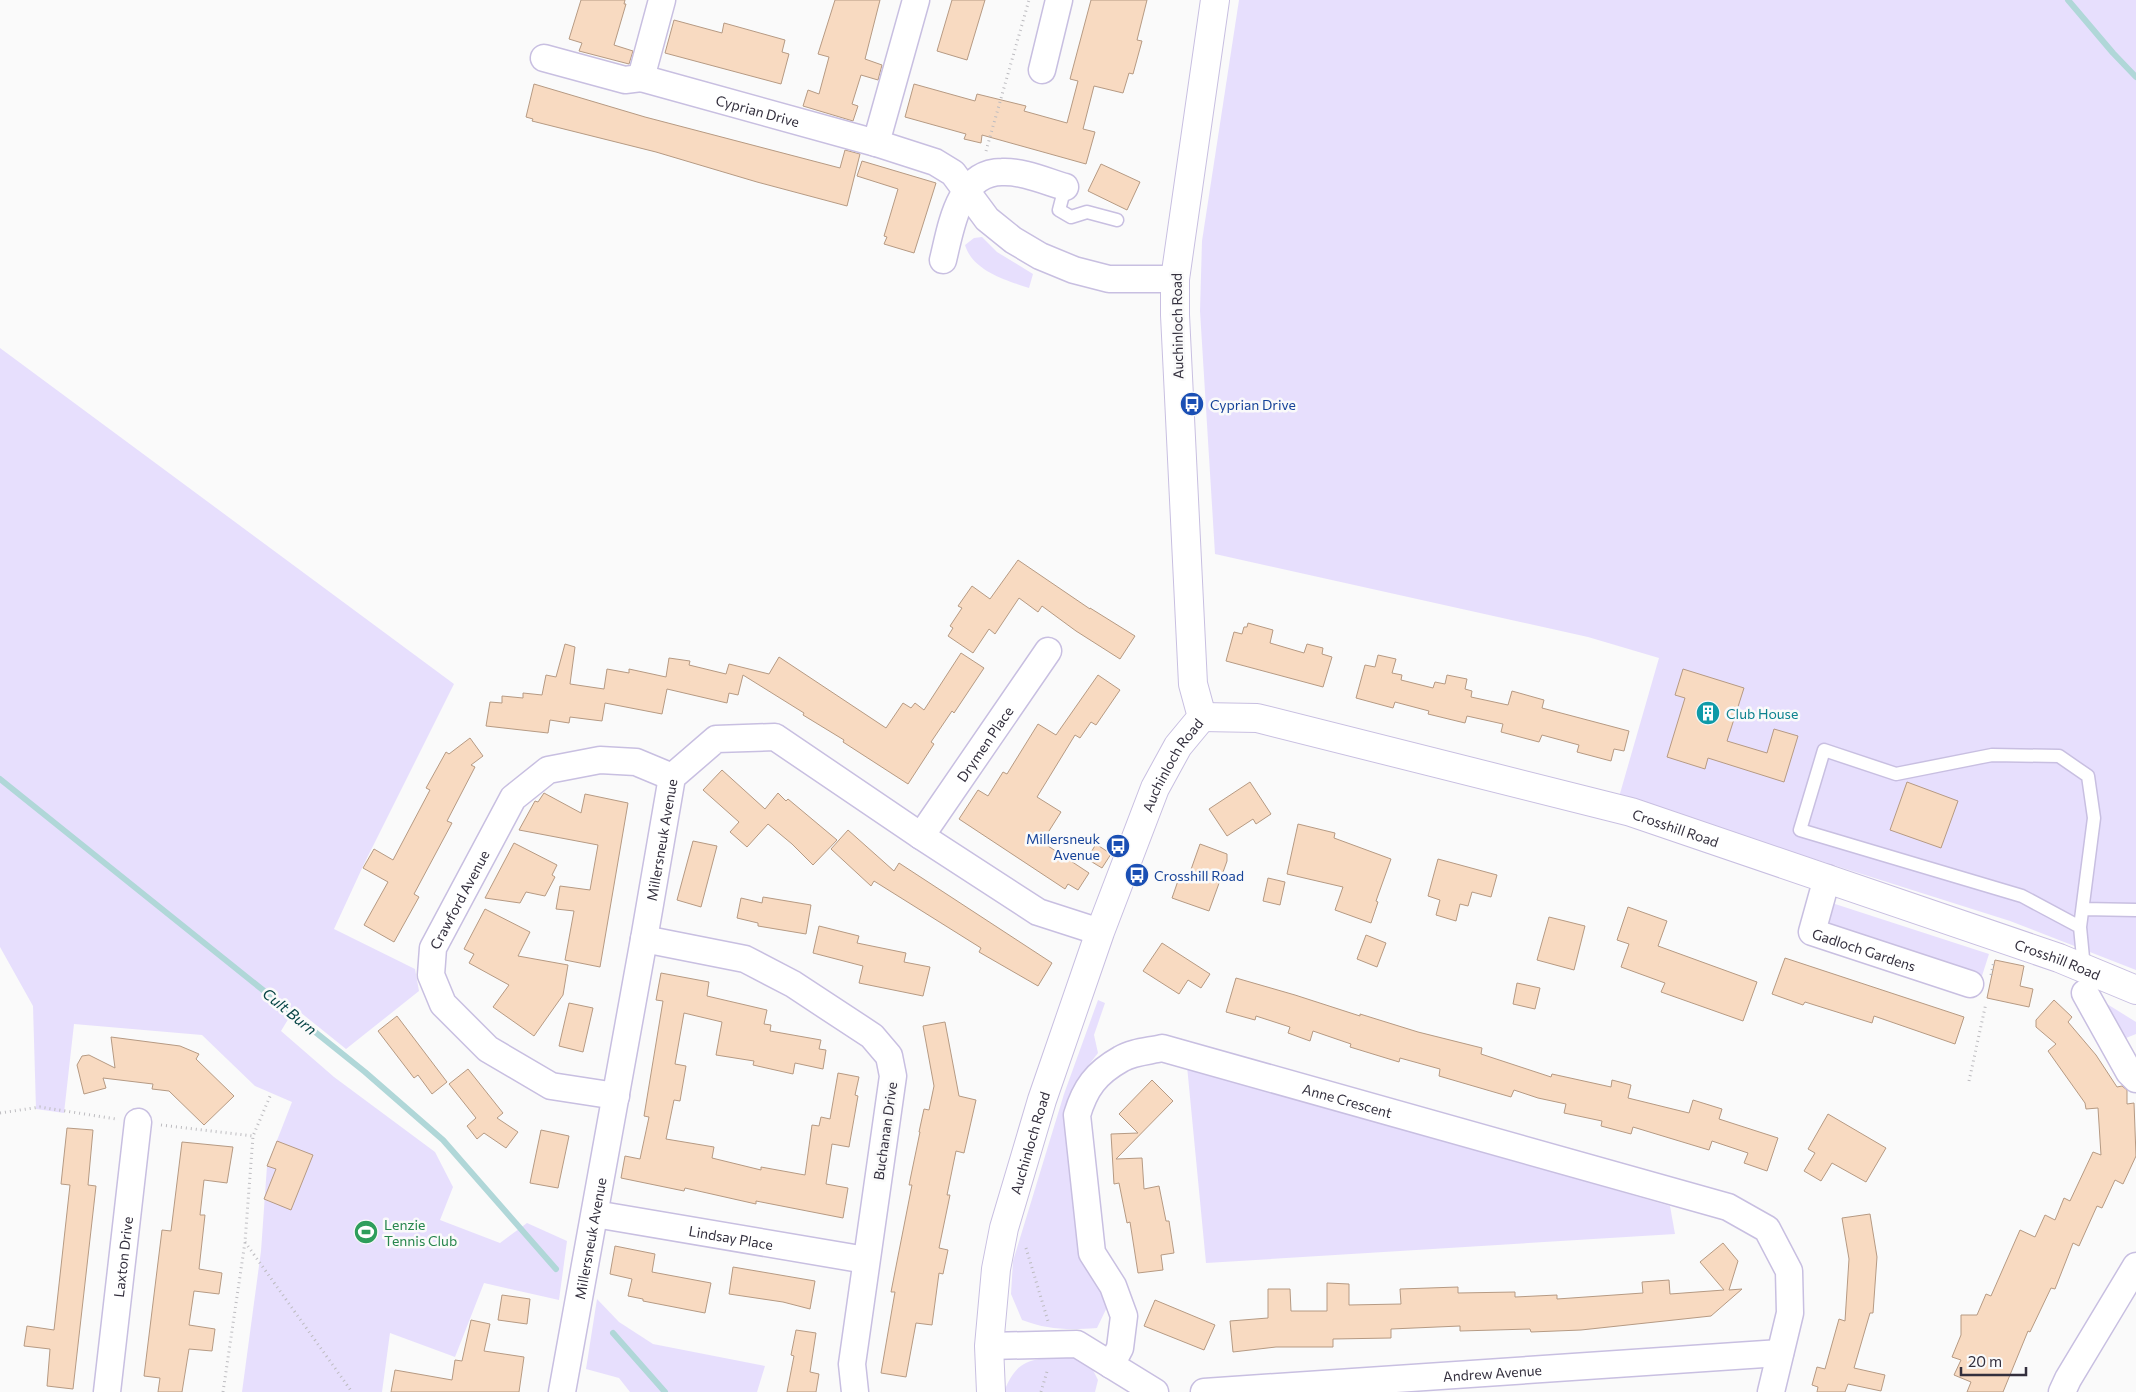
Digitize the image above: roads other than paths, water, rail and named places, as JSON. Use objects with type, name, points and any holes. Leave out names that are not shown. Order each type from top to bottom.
[{"type":"main road","name":"Auchinloch Road","points":[[991,1392],[989,1346],[996,1269],[1004,1228],[1042,1100],[1100,932],[1155,788],[1178,746],[1202,718],[1193,684],[1174,315],[1175,279],[1216,0]]},
{"type":"main road","name":"Crosshill Road","points":[[1202,718],[1257,718],[1631,812],[1998,937],[2084,981],[2136,990]]},
{"type":"street","points":[[641,78],[662,0]]},
{"type":"street","points":[[876,143],[916,0]]},
{"type":"street","points":[[1042,70],[1059,0]]},
{"type":"street","name":"Cyprian Drive","points":[[544,58],[625,80],[641,78],[876,143],[935,162],[945,166],[963,185],[987,219],[1013,240],[1040,256],[1074,270],[1109,279],[1175,279]]},
{"type":"street","points":[[943,260],[963,185],[977,181],[991,173],[1003,172],[1065,187]]},
{"type":"street","name":"Drymen Place","points":[[921,836],[1048,651]]},
{"type":"street","name":"Millersneuk Avenue","points":[[562,1392],[672,777],[716,739],[775,737],[921,836],[1038,912],[1100,932]]},
{"type":"street","name":"Crawford Avenue","points":[[616,1096],[551,1086],[488,1049],[443,1004],[431,975],[433,948],[513,798],[548,770],[600,760],[636,762],[672,777]]},
{"type":"street","name":"Gadloch Gardens","points":[[1827,878],[1812,932],[1983,986]]},
{"type":"street","name":"Buchanan Drive","points":[[644,939],[745,959],[792,984],[872,1036],[889,1056],[892,1076],[852,1364],[855,1392]]},
{"type":"street","name":"Crosshill Road","points":[[2084,981],[2129,1072],[2136,1079]]},
{"type":"street","name":"Anne Crescent","points":[[1117,1378],[1124,1316],[1113,1286],[1092,1253],[1077,1115],[1082,1096],[1092,1081],[1122,1058],[1162,1048],[1728,1207],[1767,1229],[1789,1271],[1790,1313],[1771,1392]]},
{"type":"street","name":"Laxton Drive","points":[[107,1392],[138,1122]]},
{"type":"street","name":"Lindsay Place","points":[[595,1214],[866,1260]]},
{"type":"street","points":[[2062,1392],[2068,1378],[2136,1266]]},
{"type":"street","points":[[989,1346],[1077,1344],[1117,1378],[1155,1392]]},
{"type":"street","name":"Andrew Avenue","points":[[1204,1392],[1780,1354]]},
{"type":"lane","points":[[1065,187],[1059,210],[1071,217],[1087,212],[1116,220]]},
{"type":"lane","points":[[2080,927],[2022,896],[1800,830],[1824,750],[1896,774],[1992,755],[2059,756],[2088,776],[2094,818],[2080,927],[2084,981]]},
{"type":"lane","points":[[2082,909],[2136,910]]},
{"type":"waterway","points":[[2068,0],[2136,77]]},
{"type":"waterway","name":"Cult Burn","points":[[0,779],[365,1072],[443,1140],[556,1269]]},
{"type":"waterway","name":"Cult Burn","points":[[613,1333],[665,1392]]},
{"type":"place","name":"Cyprian Drive","points":[[1192,404]]},
{"type":"place","name":"Club House","points":[[1708,713]]},
{"type":"place","name":"Millersneuk Avenue","points":[[1118,846]]},
{"type":"place","name":"Crosshill Road","points":[[1137,875]]},
{"type":"place","name":"Lenzie Tennis Club","points":[[366,1232]]}]
